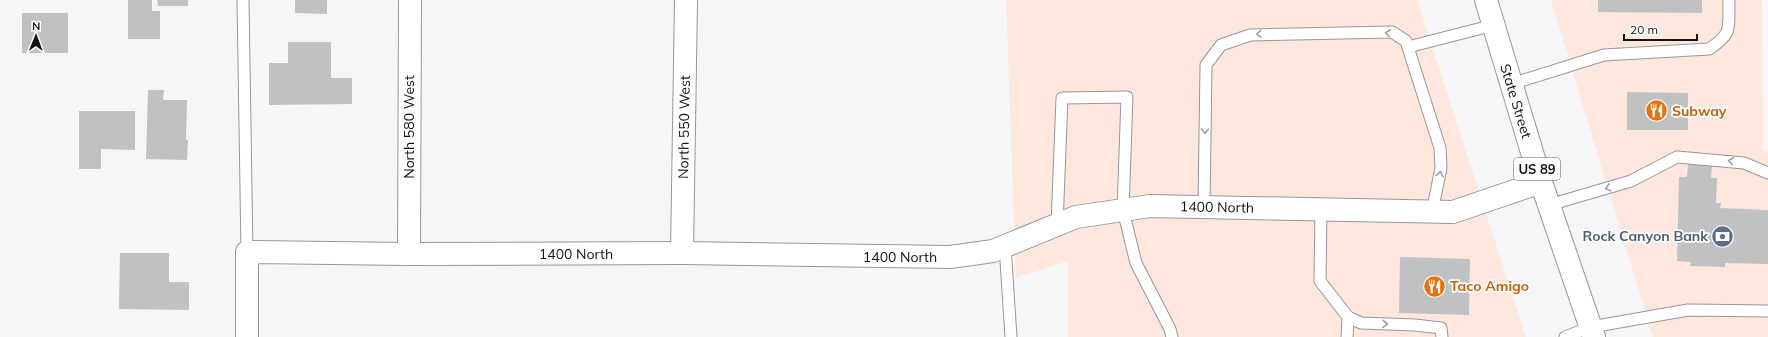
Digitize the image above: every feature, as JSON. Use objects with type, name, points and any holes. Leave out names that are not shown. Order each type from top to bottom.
[{"type":"street","name":"North 580 West","points":[[409,254],[410,0]]},
{"type":"street","name":"North 550 West","points":[[682,253],[686,0]]},
{"type":"street","name":"State Street","points":[[1486,0],[1541,182],[1592,332]]},
{"type":"street","name":"1400 North","points":[[247,252],[409,254],[682,253],[950,257],[992,251],[1076,218],[1150,206],[1452,212],[1541,182]]},
{"type":"street","points":[[247,252],[247,337]]},
{"type":"lane","points":[[243,0],[247,252]]},
{"type":"lane","points":[[1511,84],[1604,55],[1709,49],[1721,41],[1728,31],[1729,0]]},
{"type":"lane","points":[[1408,48],[1494,25]]},
{"type":"lane","points":[[1204,207],[1206,65],[1221,45],[1250,34],[1392,32],[1406,41],[1440,148],[1441,168],[1432,212]]},
{"type":"lane","points":[[1057,225],[1062,98],[1127,97],[1122,210],[1136,263],[1170,329],[1172,337]]},
{"type":"lane","points":[[1549,205],[1631,181],[1677,157],[1744,163],[1768,173]]},
{"type":"lane","points":[[1321,210],[1320,281],[1348,317],[1361,323],[1415,325],[1441,328],[1442,337]]},
{"type":"lane","points":[[1005,246],[1011,337]]},
{"type":"lane","points":[[1565,337],[1688,310],[1768,311]]},
{"type":"lane","points":[[1347,337],[1348,317]]},
{"type":"shaded area","points":[[1006,0],[1417,0],[1526,337],[1068,337],[1068,261],[1016,278]]},
{"type":"shaded area","points":[[1551,0],[1762,0],[1763,151],[1768,151],[1768,337],[1653,337]]},
{"type":"building","points":[[128,0],[152,0],[152,11],[160,11],[160,39],[128,39]]},
{"type":"building","points":[[157,0],[188,0],[188,6],[158,6]]},
{"type":"building","points":[[295,0],[327,0],[327,14],[295,13]]},
{"type":"building","points":[[1598,0],[1702,0],[1702,13],[1598,12]]},
{"type":"building","points":[[22,13],[68,13],[68,53],[22,53]]},
{"type":"building","points":[[288,42],[331,42],[331,78],[352,78],[352,104],[269,105],[269,63],[288,63]]},
{"type":"building","points":[[148,90],[164,90],[163,100],[187,100],[187,160],[146,159]]},
{"type":"building","name":"Subway","points":[[1627,92],[1688,93],[1688,130],[1627,130]]},
{"type":"building","points":[[79,111],[135,111],[135,150],[101,149],[101,169],[79,169]]},
{"type":"building","name":"Rock Canyon Bank","points":[[1688,164],[1712,165],[1711,178],[1717,178],[1716,203],[1721,203],[1720,208],[1768,210],[1768,264],[1725,263],[1725,267],[1690,266],[1691,262],[1677,261],[1679,177],[1687,177]]},
{"type":"building","points":[[120,253],[169,253],[169,282],[189,282],[189,310],[119,309]]},
{"type":"building","name":"Taco Amigo","points":[[1400,257],[1470,259],[1469,315],[1399,313]]},
{"type":"place","name":"Subway","points":[[1657,111]]},
{"type":"place","name":"Rock Canyon Bank","points":[[1723,236]]},
{"type":"place","name":"Taco Amigo","points":[[1435,286]]}]
